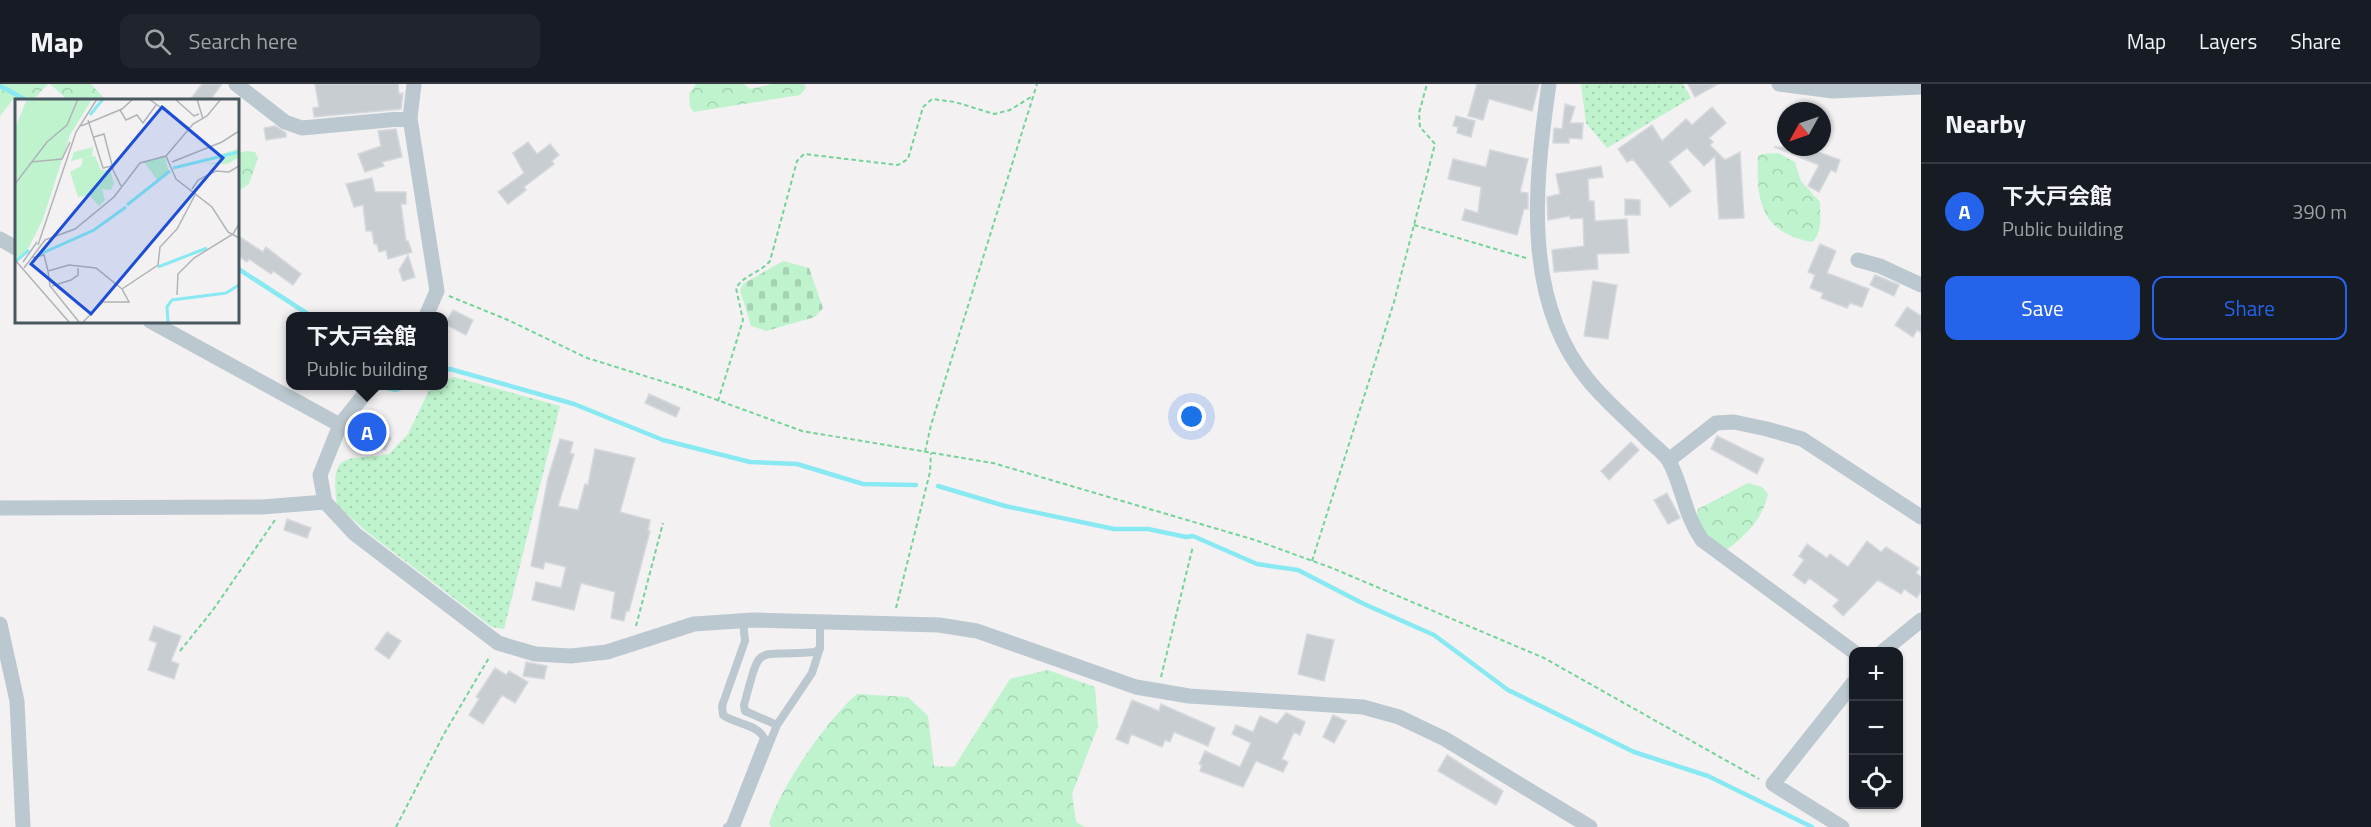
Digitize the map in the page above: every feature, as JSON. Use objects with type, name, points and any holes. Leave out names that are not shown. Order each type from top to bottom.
[{"type":"street","points":[[236,84],[285,122],[302,128],[410,118]]},
{"type":"street","points":[[414,84],[410,118],[437,291],[428,312]]},
{"type":"street","points":[[1549,84],[1540,143],[1538,197],[1543,284],[1556,327],[1588,380],[1669,460],[1689,517],[1702,540],[1849,648]]},
{"type":"street","points":[[1779,84],[1833,91],[1921,87]]},
{"type":"street","points":[[0,239],[15,247]]},
{"type":"street","points":[[1858,260],[1880,266],[1921,285]]},
{"type":"street","points":[[152,322],[340,425]]},
{"type":"street","points":[[368,390],[340,425],[320,475],[325,502],[355,534],[498,643],[535,654],[571,656],[607,652],[694,624],[743,621],[895,623],[939,625],[977,631],[1136,687],[1189,696],[1363,707],[1399,717],[1445,739],[1590,827]]},
{"type":"street","points":[[1669,460],[1716,423],[1734,422],[1802,438],[1921,518]]},
{"type":"street","points":[[0,508],[285,505],[325,502]]},
{"type":"street","points":[[1887,647],[1921,620]]},
{"type":"street","points":[[0,624],[17,701],[23,827]]},
{"type":"street","points":[[1842,827],[1773,784],[1849,688]]},
{"type":"lane","points":[[727,827],[730,825],[764,738],[761,732],[723,715],[722,706],[744,641],[743,621]]},
{"type":"lane","points":[[736,827],[777,725],[812,673],[820,648],[820,621]]},
{"type":"lane","points":[[777,725],[745,711],[744,705],[755,661],[762,654],[770,652],[803,653],[815,652],[820,648]]},
{"type":"path","points":[[925,452],[931,425],[1031,97],[1037,84]]},
{"type":"path","points":[[1312,561],[1394,302],[1435,144],[1420,127],[1419,113],[1427,84]]},
{"type":"path","points":[[718,401],[743,320],[736,288],[741,279],[763,269],[770,261],[797,161],[804,154],[898,165],[908,159],[923,107],[932,99],[955,102],[994,114],[1010,110],[1031,97]]},
{"type":"path","points":[[1414,225],[1516,256],[1541,260]]},
{"type":"path","points":[[437,291],[508,320],[587,358],[802,430],[993,463],[1255,540],[1312,561],[1544,658],[1749,775],[1773,784]]},
{"type":"path","points":[[895,623],[896,609],[930,472],[931,453]]},
{"type":"path","points":[[180,651],[213,610],[285,505]]},
{"type":"path","points":[[633,644],[663,523]]},
{"type":"path","points":[[1158,691],[1193,546]]},
{"type":"path","points":[[396,827],[444,734],[498,643]]},
{"type":"green space","points":[[0,84],[48,84],[34,99],[14,98],[0,116]]},
{"type":"green space","points":[[50,84],[91,84],[105,99],[67,99]]},
{"type":"green space","points":[[696,84],[744,84],[750,89],[772,84],[804,84],[806,88],[800,95],[694,112],[690,107],[689,94]]},
{"type":"green space","points":[[1581,84],[1683,84],[1691,98],[1607,148],[1586,123]]},
{"type":"green space","points":[[255,152],[258,158],[249,184],[238,191],[238,153]]},
{"type":"green space","points":[[1777,153],[1777,156],[1784,156],[1795,162],[1801,181],[1820,202],[1818,234],[1812,242],[1782,231],[1772,223],[1765,212],[1758,187],[1758,156]]},
{"type":"green space","points":[[783,261],[809,268],[823,308],[815,317],[766,331],[751,326],[740,290],[743,284]]},
{"type":"green space","points":[[454,377],[560,406],[504,629],[492,627],[367,532],[337,505],[335,486],[339,465],[352,458],[389,454],[408,434],[429,390],[448,390],[448,379]]},
{"type":"green space","points":[[1748,483],[1762,487],[1768,494],[1766,503],[1758,518],[1742,537],[1728,549],[1721,548],[1695,524],[1698,509]]},
{"type":"green space","points":[[1048,670],[1095,687],[1098,726],[1072,794],[1076,822],[1085,827],[771,827],[769,824],[784,791],[806,754],[832,720],[857,694],[908,697],[928,716],[934,766],[954,767],[1010,679]]},
{"type":"building","points":[[202,84],[222,84],[211,99],[191,99]]},
{"type":"building","points":[[315,84],[398,84],[399,94],[403,93],[401,109],[314,117],[313,108],[319,107]]},
{"type":"building","points":[[1477,84],[1539,84],[1532,111],[1489,99],[1483,120],[1468,116]]},
{"type":"building","points":[[1688,84],[1718,84],[1695,97]]},
{"type":"building","points":[[1565,104],[1575,107],[1570,123],[1583,123],[1582,139],[1569,138],[1569,143],[1553,143],[1554,128],[1562,129]]},
{"type":"building","points":[[1712,107],[1726,123],[1709,138],[1713,142],[1710,145],[1725,160],[1740,152],[1744,218],[1719,219],[1715,156],[1704,166],[1687,148],[1669,162],[1691,191],[1670,207],[1633,159],[1627,162],[1618,149],[1652,125],[1662,141],[1686,119],[1692,125]]},
{"type":"building","points":[[1456,116],[1475,121],[1471,137],[1457,133],[1458,127],[1453,126]]},
{"type":"building","points":[[275,126],[286,133],[286,137],[266,140],[264,128]]},
{"type":"building","points":[[396,129],[402,157],[382,162],[384,166],[365,172],[358,154],[381,146],[378,131]]},
{"type":"building","points":[[528,142],[537,154],[550,144],[559,155],[552,161],[554,164],[524,187],[526,190],[508,204],[498,192],[524,173],[513,153]]},
{"type":"building","points":[[1490,150],[1528,159],[1520,192],[1528,193],[1528,209],[1524,209],[1517,235],[1462,220],[1465,209],[1478,213],[1481,187],[1448,179],[1453,159],[1486,167]]},
{"type":"building","points":[[1796,156],[1829,156],[1840,160],[1836,172],[1831,170],[1819,192],[1808,186],[1819,165]]},
{"type":"building","points":[[1601,166],[1603,177],[1588,179],[1589,201],[1594,201],[1595,221],[1627,219],[1629,253],[1597,254],[1598,269],[1554,272],[1552,250],[1584,246],[1583,218],[1570,219],[1570,216],[1548,220],[1547,197],[1560,194],[1556,174]]},
{"type":"building","points":[[372,178],[375,192],[406,192],[406,204],[401,204],[406,241],[412,252],[388,259],[386,250],[379,252],[377,244],[374,244],[372,231],[366,231],[363,205],[354,207],[346,184]]},
{"type":"building","points":[[1625,199],[1640,200],[1640,215],[1625,215]]},
{"type":"building","points":[[238,236],[263,252],[266,247],[301,274],[293,285],[273,271],[271,274],[249,259],[247,262],[238,256]]},
{"type":"building","points":[[1820,244],[1836,251],[1827,273],[1869,289],[1862,307],[1850,303],[1847,308],[1821,298],[1823,293],[1810,288],[1815,275],[1808,272]]},
{"type":"building","points":[[408,255],[415,277],[403,281],[399,270]]},
{"type":"building","points":[[1875,275],[1899,285],[1894,296],[1870,285]]},
{"type":"building","points":[[1593,281],[1617,285],[1608,339],[1584,336]]},
{"type":"building","points":[[1907,307],[1921,316],[1921,332],[1917,330],[1913,337],[1895,325]]},
{"type":"building","points":[[453,310],[473,320],[466,335],[448,326],[448,319]]},
{"type":"building","points":[[649,394],[680,408],[676,417],[645,403]]},
{"type":"building","points":[[358,422],[391,438],[385,450],[370,443],[368,449],[350,440]]},
{"type":"building","points":[[1717,436],[1764,459],[1757,474],[1711,449]]},
{"type":"building","points":[[560,439],[573,442],[570,453],[574,454],[558,506],[578,510],[585,484],[588,485],[595,449],[635,458],[620,512],[650,520],[648,531],[650,531],[629,611],[626,611],[624,621],[611,618],[615,592],[581,583],[574,610],[532,600],[536,582],[561,588],[566,567],[545,562],[543,569],[531,566],[548,478]]},
{"type":"building","points":[[1631,442],[1639,450],[1609,480],[1601,471]]},
{"type":"building","points":[[1667,493],[1680,518],[1668,524],[1654,500]]},
{"type":"building","points":[[287,519],[311,528],[307,538],[284,530]]},
{"type":"building","points":[[1867,541],[1881,552],[1886,547],[1919,568],[1916,573],[1921,577],[1921,591],[1917,598],[1904,589],[1901,594],[1878,580],[1843,616],[1833,606],[1839,600],[1809,578],[1805,584],[1793,575],[1804,560],[1799,556],[1807,544],[1827,558],[1830,554],[1848,567]]},
{"type":"building","points":[[154,626],[181,636],[171,661],[179,664],[174,679],[148,670],[157,643],[149,640]]},
{"type":"building","points":[[387,632],[401,641],[389,659],[375,649]]},
{"type":"building","points":[[1307,634],[1334,640],[1324,681],[1298,674]]},
{"type":"building","points":[[526,662],[547,666],[544,679],[523,676]]},
{"type":"building","points":[[495,668],[506,675],[509,671],[528,682],[515,703],[502,695],[483,724],[469,715],[479,699],[476,697]]},
{"type":"building","points":[[1132,700],[1159,711],[1161,704],[1215,728],[1208,746],[1174,732],[1170,742],[1165,740],[1162,747],[1131,734],[1128,744],[1116,739]]},
{"type":"building","points":[[1286,713],[1305,722],[1300,735],[1294,732],[1282,759],[1288,762],[1283,772],[1256,761],[1243,787],[1200,771],[1202,765],[1199,764],[1205,751],[1240,767],[1251,743],[1232,734],[1236,725],[1253,732],[1260,716],[1277,724]]},
{"type":"building","points":[[1333,715],[1346,721],[1334,743],[1323,737]]},
{"type":"building","points":[[1447,755],[1503,791],[1496,805],[1438,771]]},
{"type":"waterway","points":[[0,86],[24,99]]},
{"type":"waterway","points":[[238,269],[305,312]]},
{"type":"waterway","points":[[448,370],[574,404],[663,440],[750,462],[797,464],[863,484],[916,485]]},
{"type":"waterway","points":[[938,486],[1005,506],[1114,529],[1148,529],[1186,537],[1193,536],[1257,564],[1298,570],[1364,604],[1434,635],[1508,690],[1634,752],[1708,776],[1812,827]]},
{"type":"place","name":"下大戸会館","points":[[367,432]]}]
